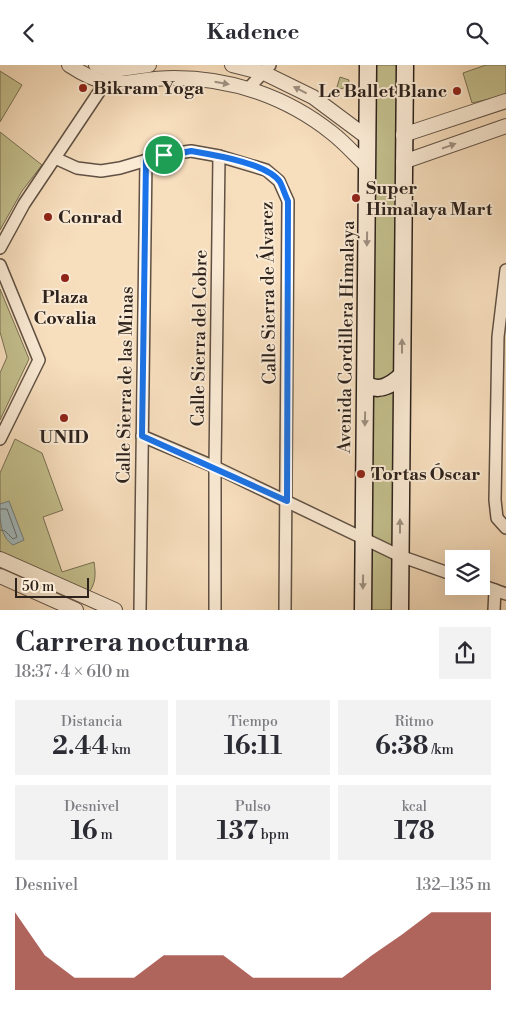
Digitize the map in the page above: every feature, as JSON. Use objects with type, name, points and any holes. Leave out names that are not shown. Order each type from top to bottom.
[{"type":"main road","name":"Avenida Cordillera Himalaya","points":[[363,610],[368,65]]},
{"type":"main road","points":[[400,610],[404,65]]},
{"type":"main road","points":[[366,384],[376,388],[386,387],[401,376]]},
{"type":"street","points":[[69,65],[89,78],[104,83],[139,82],[173,78],[222,82],[269,95],[309,116],[334,134],[368,167]]},
{"type":"street","points":[[96,65],[113,70],[149,65]]},
{"type":"street","points":[[139,82],[149,65]]},
{"type":"street","points":[[232,65],[267,69],[314,97],[368,138]]},
{"type":"street","points":[[248,89],[267,69]]},
{"type":"street","points":[[0,249],[24,204],[113,70]]},
{"type":"street","points":[[403,135],[506,101]]},
{"type":"street","points":[[403,162],[506,126]]},
{"type":"street","name":"Calle Sierra de Álvarez","points":[[55,158],[77,168],[101,171],[191,151],[220,156],[266,170],[279,181],[288,201],[285,610]]},
{"type":"street","name":"Calle Sierra del Cobre","points":[[216,610],[215,467],[220,156]]},
{"type":"street","name":"Calle Sierra de las Minas","points":[[140,610],[146,160]]},
{"type":"street","points":[[0,265],[39,360],[0,439]]},
{"type":"street","points":[[506,270],[498,337],[496,500],[497,518],[500,524],[506,528]]},
{"type":"street","points":[[142,436],[215,467],[400,556],[445,572]]},
{"type":"street","points":[[0,559],[115,610]]},
{"type":"street","points":[[0,576],[72,609],[75,593]]},
{"type":"street","points":[[490,588],[506,594]]},
{"type":"street","points":[[494,610],[495,590]]},
{"type":"shaded area","points":[[375,65],[398,65],[395,610],[369,610]]},
{"type":"shaded area","points":[[486,65],[506,65],[506,95],[472,103],[463,73]]},
{"type":"shaded area","points":[[0,71],[22,85],[0,122]]},
{"type":"shaded area","points":[[340,77],[349,80],[348,87],[336,90]]},
{"type":"shaded area","points":[[0,132],[42,165],[22,191],[0,230]]},
{"type":"shaded area","points":[[0,289],[29,359],[0,420],[0,373],[7,357],[0,332]]},
{"type":"shaded area","points":[[15,439],[42,453],[63,510],[43,517],[62,572],[94,562],[95,579],[87,595],[0,555],[0,473]]},
{"type":"water","points":[[9,501],[24,540],[13,545],[5,537],[1,522],[0,504]]},
{"type":"place","name":"Bikram Yoga","points":[[83,88]]},
{"type":"place","name":"Le Ballet Blanc","points":[[457,91]]},
{"type":"place","name":"Super Himalaya Mart","points":[[356,198]]},
{"type":"place","name":"Conrad","points":[[48,217]]},
{"type":"place","name":"Plaza Covalia","points":[[65,278]]},
{"type":"place","name":"UNID","points":[[64,418]]},
{"type":"place","name":"Tortas Óscar","points":[[361,474]]},
{"type":"route","points":[[191,151],[220,156],[266,170],[279,181],[288,201],[287,501],[215,467],[142,436],[146,160],[164,155],[191,151]]}]
